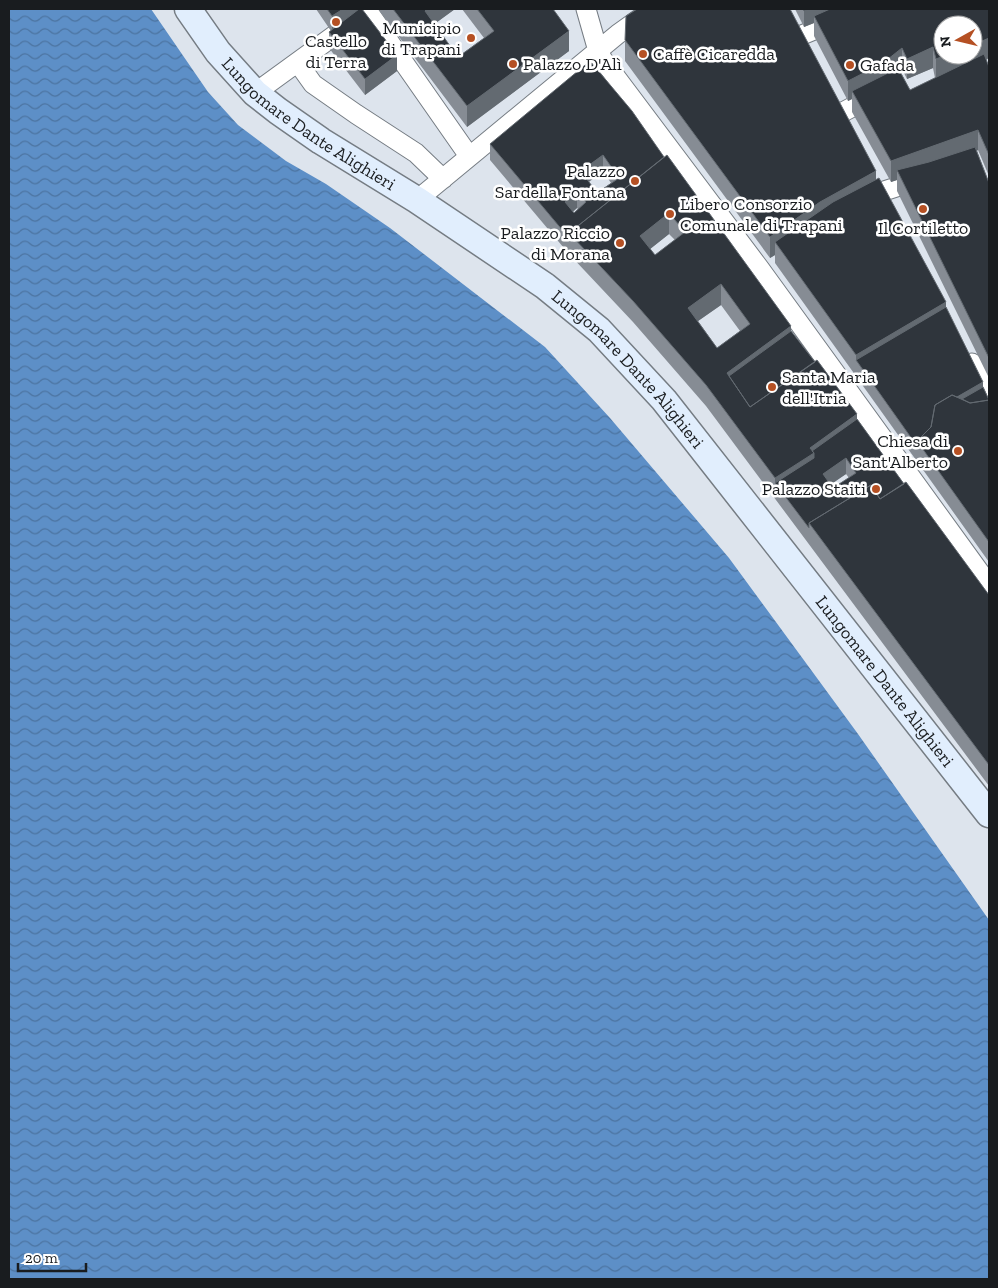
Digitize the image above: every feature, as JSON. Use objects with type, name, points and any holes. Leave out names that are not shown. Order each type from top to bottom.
[{"type":"street","name":"Lungomare Dante Alighieri","points":[[188,9],[218,52],[255,93],[278,111],[321,141],[418,200],[545,286],[599,330],[664,400],[989,814]]},
{"type":"street","points":[[586,9],[598,51],[603,60],[760,269],[989,585]]},
{"type":"street","points":[[418,200],[618,34],[653,9]]},
{"type":"street","points":[[802,35],[864,9]]},
{"type":"street","points":[[255,93],[367,10],[469,156]]},
{"type":"street","points":[[794,18],[811,52]]},
{"type":"street","points":[[298,63],[313,84],[416,153],[443,179]]},
{"type":"street","points":[[843,112],[893,86]]},
{"type":"street","points":[[834,95],[852,130]]},
{"type":"street","points":[[875,173],[893,208]]},
{"type":"street","points":[[846,213],[884,191],[938,174]]},
{"type":"street","points":[[760,269],[776,258]]},
{"type":"street","points":[[963,345],[989,397]]},
{"type":"water","points":[[9,9],[151,9],[208,92],[238,125],[286,161],[326,184],[390,228],[545,347],[610,418],[729,558],[858,734],[989,920],[989,1279],[9,1279]]},
{"type":"building","points":[[327,9],[343,9],[332,16]]},
{"type":"building","points":[[359,9],[362,9],[397,55],[365,79],[329,32]]},
{"type":"building","points":[[393,9],[427,9],[425,11],[458,57],[494,31],[477,9],[553,9],[569,31],[467,106]]},
{"type":"building","points":[[637,9],[790,9],[876,171],[820,202],[770,237],[625,40],[626,16]]},
{"type":"building","points":[[830,9],[989,9],[989,38],[983,41],[983,15],[933,15],[933,47],[907,59],[902,48],[883,63],[848,81],[814,16]]},
{"type":"building","points":[[983,54],[989,67],[989,155],[978,130],[891,161],[852,91],[898,68],[910,90],[961,65],[983,65]]},
{"type":"building","points":[[590,61],[632,111],[664,157],[569,233],[569,238],[490,144]],"holes":[[[603,155],[619,178],[597,193],[581,171]],[[577,192],[586,202],[574,213],[565,202]]]},
{"type":"building","points":[[975,147],[989,183],[989,358],[897,170]]},
{"type":"building","points":[[667,155],[791,326],[727,373],[750,407],[817,360],[857,414],[810,448],[814,453],[775,478],[706,385],[633,301],[569,233]],"holes":[[[669,213],[685,232],[655,255],[640,236]],[[721,284],[750,324],[717,348],[688,308]]]},
{"type":"building","points":[[879,178],[946,302],[856,355],[775,242],[833,202]]},
{"type":"building","points":[[946,307],[983,382],[957,397],[952,395],[935,405],[931,427],[917,441],[917,446],[856,360]]},
{"type":"building","points":[[791,331],[815,362],[750,407],[729,376]]},
{"type":"building","points":[[983,387],[989,400],[970,403],[962,399]]},
{"type":"building","points":[[952,395],[970,403],[989,400],[989,542],[917,441],[931,427],[935,405]]},
{"type":"building","points":[[857,419],[904,484],[880,499],[871,485],[809,523],[809,528],[775,483],[814,458],[812,451]],"holes":[[[846,458],[856,473],[833,488],[823,474]]]},
{"type":"building","points":[[906,482],[989,595],[989,765],[809,523],[871,485],[880,499]]},
{"type":"place","name":"Castello di Terra","points":[[336,22]]},
{"type":"place","name":"Municipio di Trapani","points":[[471,38]]},
{"type":"place","name":"Caffè Cicaredda","points":[[643,54]]},
{"type":"place","name":"Palazzo D'Alì","points":[[513,64]]},
{"type":"place","name":"Gafada","points":[[850,65]]},
{"type":"place","name":"Palazzo Sardella Fontana","points":[[635,181]]},
{"type":"place","name":"Il Cortiletto","points":[[923,209]]},
{"type":"place","name":"Libero Consorzio Comunale di Trapani","points":[[670,214]]},
{"type":"place","name":"Palazzo Riccio di Morana","points":[[620,243]]},
{"type":"place","name":"Santa Maria dell'Itria","points":[[772,387]]},
{"type":"place","name":"Chiesa di Sant'Alberto","points":[[958,451]]},
{"type":"place","name":"Palazzo Staiti","points":[[876,489]]}]
